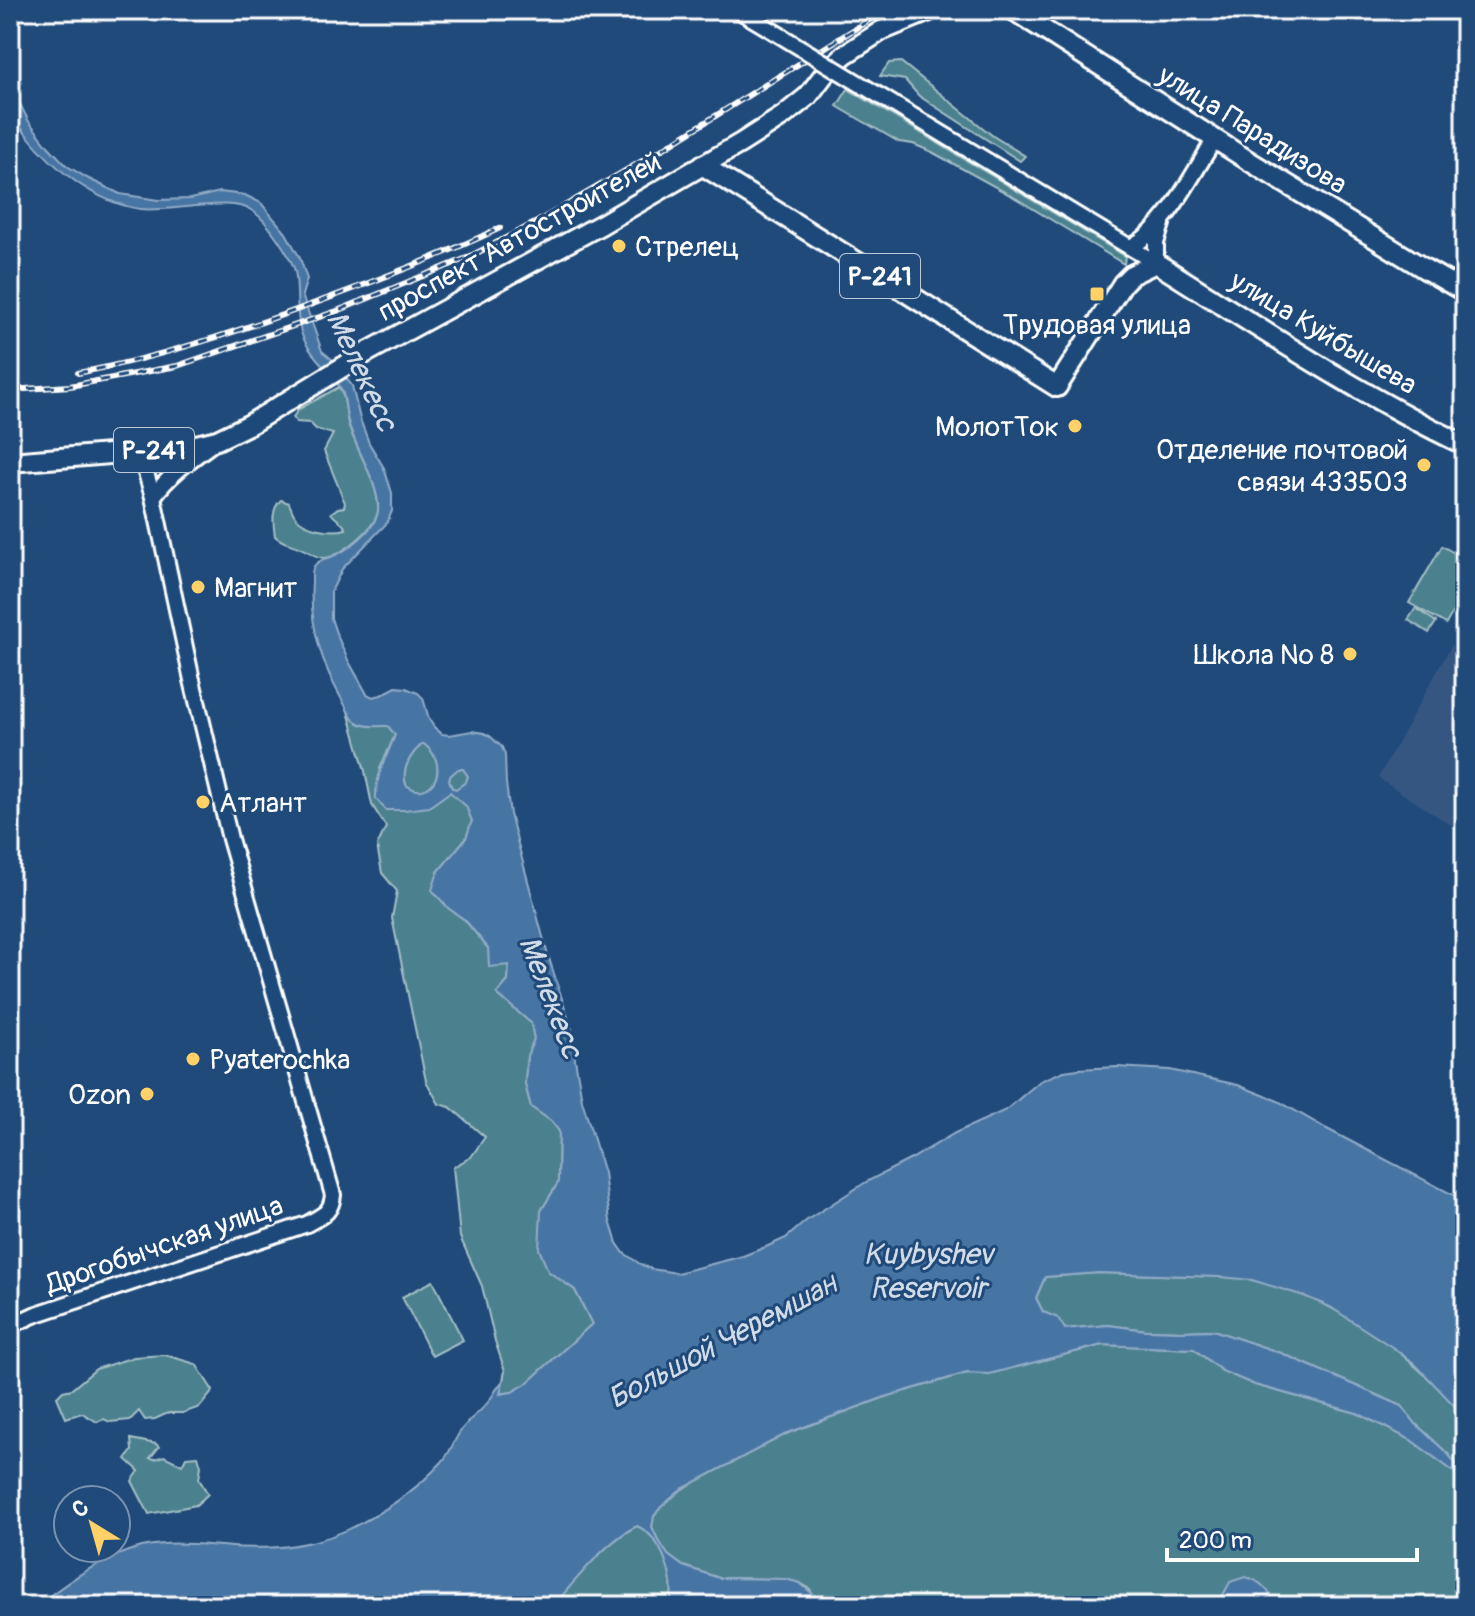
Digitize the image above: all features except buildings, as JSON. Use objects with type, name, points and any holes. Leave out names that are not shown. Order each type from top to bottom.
[{"type":"highway","name":"проспект Автостроителей","points":[[10,462],[188,447],[217,440],[250,424],[364,354],[602,224],[783,116],[808,96],[835,64],[855,47],[881,31],[932,10]]},
{"type":"highway","name":"улица Парадизова","points":[[1013,10],[1215,139],[1465,292]]},
{"type":"highway","name":"Р-241","points":[[702,165],[1057,387],[1123,283],[1131,275],[1156,263]]},
{"type":"highway","name":"улица Куйбышева","points":[[1156,263],[1350,383],[1465,445]]},
{"type":"street","points":[[738,10],[1156,263]]},
{"type":"street","points":[[1131,247],[1147,237],[1163,220],[1215,139]]},
{"type":"street","points":[[1156,263],[1156,243],[1163,220]]},
{"type":"street","points":[[1123,283],[1131,247]]},
{"type":"street","points":[[153,497],[186,463],[217,440]]},
{"type":"street","points":[[140,452],[153,497]]},
{"type":"street","name":"Дрогобычская улица","points":[[10,1326],[49,1310],[307,1224],[326,1214],[332,1206],[333,1195],[234,852],[192,680],[153,497]]},
{"type":"shaded area","points":[[1465,621],[1465,834],[1378,778]]},
{"type":"green space","points":[[901,62],[993,136],[1025,156],[1020,161],[919,96],[905,80],[880,76],[889,63]]},
{"type":"green space","points":[[848,89],[1125,256],[1124,264],[932,152],[899,142],[840,108],[837,106]]},
{"type":"green space","points":[[339,387],[348,423],[375,489],[378,510],[372,525],[357,540],[340,552],[322,558],[275,536],[274,516],[281,500],[289,503],[295,516],[311,527],[346,529],[331,513],[344,507],[345,503],[324,451],[333,434],[316,429],[310,423],[296,422],[293,417],[299,409]]},
{"type":"green space","points":[[1442,546],[1465,559],[1465,591],[1446,624],[1409,603]]},
{"type":"green space","points":[[1416,608],[1436,622],[1429,633],[1408,620]]},
{"type":"green space","points":[[347,708],[359,723],[388,726],[395,735],[380,769],[429,807],[450,791],[466,806],[472,821],[466,838],[438,872],[448,908],[465,920],[488,948],[509,965],[508,981],[497,994],[531,1023],[534,1039],[527,1056],[525,1084],[531,1107],[559,1131],[558,1183],[541,1211],[548,1271],[575,1290],[592,1324],[526,1384],[512,1392],[500,1394],[505,1371],[482,1286],[460,1237],[453,1167],[471,1157],[485,1137],[450,1107],[439,1104],[426,1081],[392,918],[397,891],[382,873],[377,846],[386,827],[372,805]]},
{"type":"green space","points":[[422,744],[433,753],[438,767],[435,781],[420,790],[406,785],[405,773],[410,758]]},
{"type":"green space","points":[[457,769],[463,769],[468,776],[466,782],[456,789],[452,788],[449,780]]},
{"type":"green space","points":[[1099,1273],[1245,1279],[1284,1288],[1342,1314],[1396,1350],[1465,1417],[1465,1475],[1402,1406],[1281,1353],[1213,1330],[1146,1330],[1108,1325],[1065,1329],[1057,1318],[1043,1312],[1036,1298],[1045,1277]]},
{"type":"green space","points":[[433,1281],[463,1340],[432,1356],[402,1297]]},
{"type":"green space","points":[[1102,1345],[1194,1349],[1222,1371],[1255,1385],[1357,1413],[1411,1440],[1465,1480],[1465,1606],[1276,1606],[1265,1588],[1250,1578],[1230,1583],[1219,1602],[1220,1606],[816,1606],[810,1589],[800,1583],[784,1579],[719,1578],[683,1566],[668,1555],[652,1527],[654,1516],[661,1507],[682,1489],[788,1433],[885,1397],[967,1373],[989,1374]]},
{"type":"green space","points":[[165,1355],[196,1364],[213,1391],[200,1407],[145,1420],[139,1411],[130,1420],[110,1422],[104,1419],[97,1422],[82,1413],[66,1418],[57,1397],[96,1369],[134,1357]]},
{"type":"green space","points":[[131,1439],[159,1447],[150,1458],[164,1456],[182,1465],[186,1457],[198,1456],[201,1466],[199,1479],[208,1494],[196,1505],[149,1514],[132,1481],[139,1471],[126,1459],[132,1451]]},
{"type":"green space","points":[[637,1526],[654,1539],[666,1560],[671,1584],[670,1606],[553,1606],[603,1551]]},
{"type":"water","name":"Kuybyshev Reservoir","points":[[10,84],[28,120],[67,166],[120,194],[158,200],[190,199],[220,192],[245,195],[261,203],[286,233],[300,258],[307,279],[302,295],[322,351],[334,361],[352,386],[360,419],[369,443],[384,468],[392,493],[392,511],[387,523],[342,569],[331,592],[331,618],[348,660],[367,694],[373,697],[396,687],[406,688],[423,698],[429,719],[442,734],[484,733],[502,747],[510,814],[547,952],[573,1033],[582,1100],[604,1173],[610,1221],[617,1243],[624,1253],[651,1269],[677,1273],[743,1256],[768,1246],[786,1238],[807,1220],[866,1182],[955,1133],[1006,1110],[1040,1081],[1064,1071],[1117,1067],[1170,1070],[1238,1085],[1278,1101],[1465,1201],[1465,1417],[1414,1363],[1330,1307],[1252,1280],[1099,1273],[1045,1277],[1036,1298],[1043,1312],[1058,1318],[1065,1329],[1108,1325],[1146,1330],[1213,1330],[1281,1353],[1402,1406],[1448,1454],[1465,1475],[1465,1480],[1411,1440],[1357,1413],[1255,1385],[1222,1371],[1194,1349],[1102,1345],[989,1374],[967,1373],[885,1397],[788,1433],[682,1489],[654,1516],[652,1527],[657,1538],[668,1555],[683,1566],[719,1578],[785,1579],[800,1583],[815,1596],[816,1606],[670,1606],[671,1584],[666,1560],[654,1539],[637,1526],[603,1551],[553,1606],[36,1606],[97,1564],[132,1564],[132,1550],[142,1547],[172,1544],[258,1548],[294,1545],[329,1537],[363,1522],[405,1496],[433,1472],[447,1456],[463,1427],[503,1381],[500,1394],[512,1392],[526,1384],[592,1324],[575,1290],[548,1271],[539,1249],[541,1211],[558,1183],[559,1131],[531,1107],[525,1084],[527,1056],[534,1039],[531,1023],[497,994],[508,981],[509,965],[489,967],[488,948],[465,920],[448,908],[432,890],[438,872],[466,838],[472,821],[466,806],[450,792],[429,807],[405,810],[386,810],[376,799],[379,774],[395,735],[388,726],[364,725],[353,719],[334,684],[318,642],[312,612],[313,568],[345,550],[366,533],[376,519],[378,502],[372,479],[351,432],[342,391],[309,348],[301,332],[292,264],[266,223],[244,207],[216,205],[140,209],[91,191],[62,171],[37,147],[15,119],[10,103]],"holes":[[[424,744],[433,753],[437,774],[431,786],[413,789],[406,785],[406,768],[410,758]],[[463,769],[468,776],[466,782],[456,789],[452,788],[450,776]]]},
{"type":"water","points":[[1245,1577],[1264,1587],[1276,1606],[1220,1606],[1230,1582]]},
{"type":"railway","points":[[10,390],[70,386],[177,366],[337,311],[467,258],[535,223],[661,150],[885,10]]},
{"type":"railway","points":[[78,373],[148,357],[251,326],[409,267],[500,228]]},
{"type":"place","name":"Стрелец","points":[[619,246]]},
{"type":"place","name":"Трудовая улица","points":[[1097,294]]},
{"type":"place","name":"МолотТок","points":[[1075,426]]},
{"type":"place","name":"Отделение почтовой связи 433503","points":[[1424,465]]},
{"type":"place","name":"Магнит","points":[[198,587]]},
{"type":"place","name":"Школа № 8","points":[[1350,654]]},
{"type":"place","name":"Атлант","points":[[203,802]]},
{"type":"place","name":"Pyaterochka","points":[[193,1059]]},
{"type":"place","name":"Ozon","points":[[147,1094]]},
{"type":"water label","name":"Мелекесс","points":[[362,371]]},
{"type":"water label","name":"Мелекесс","points":[[551,997]]},
{"type":"water label","name":"Большой Черемшан","points":[[722,1341]]}]
